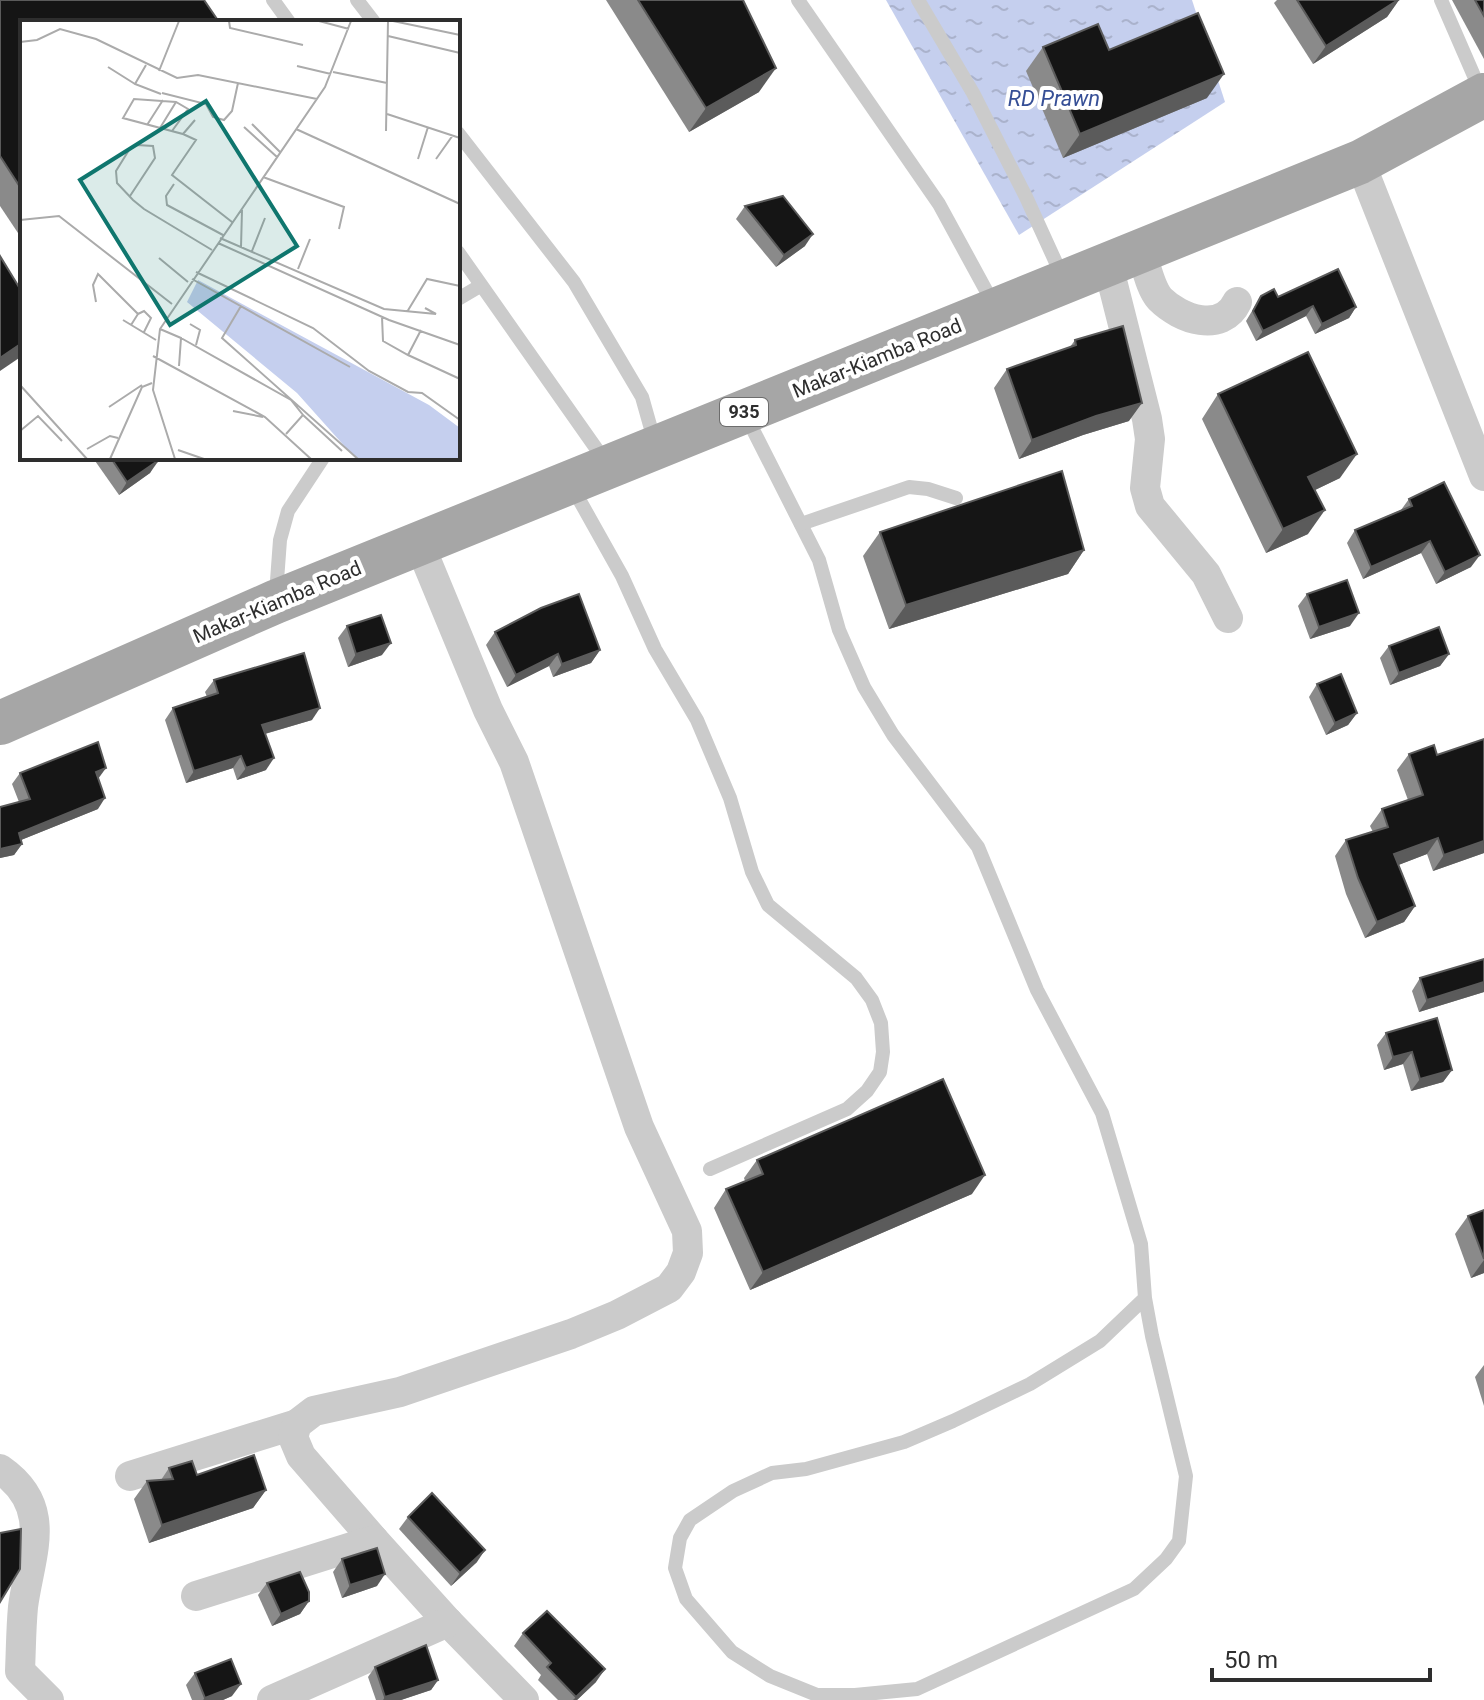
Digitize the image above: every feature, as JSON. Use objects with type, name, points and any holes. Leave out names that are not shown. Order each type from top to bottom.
[{"type":"main road","name":"Makar-Kiamba Road","points":[[0,723],[275,602],[1360,162],[1484,95]]},
{"type":"street","points":[[1360,162],[1484,476]]},
{"type":"street","points":[[1125,258],[1158,297],[1175,310],[1198,320],[1220,319],[1230,314],[1237,302]]},
{"type":"street","points":[[1125,258],[1150,439],[1145,488],[1150,506],[1206,574],[1228,618]]},
{"type":"street","points":[[130,1476],[297,1424],[314,1411],[400,1392],[571,1334],[669,1288],[681,1272],[688,1253],[687,1231],[639,1127],[514,762],[488,710],[419,543]]},
{"type":"street","points":[[297,1424],[293,1437],[301,1456],[448,1622],[524,1700]]},
{"type":"street","points":[[0,1469],[26,1494],[35,1524],[33,1565],[10,1663],[49,1700]]},
{"type":"street","points":[[196,1596],[374,1540]]},
{"type":"street","points":[[272,1700],[448,1622]]},
{"type":"lane","points":[[273,0],[288,20]]},
{"type":"lane","points":[[357,0],[372,20]]},
{"type":"lane","points":[[798,0],[939,204],[997,310]]},
{"type":"lane","points":[[918,0],[980,106],[1065,282]]},
{"type":"lane","points":[[1441,0],[1484,95]]},
{"type":"lane","points":[[460,136],[574,282],[642,397],[656,447]]},
{"type":"lane","points":[[460,255],[608,465]]},
{"type":"lane","points":[[460,298],[480,286]]},
{"type":"lane","points":[[743,412],[819,560],[839,630],[864,687],[893,735],[978,847],[1037,990],[1102,1113],[1141,1244],[1145,1298],[1186,1476],[1179,1541],[1166,1559],[1134,1589],[917,1689],[817,1695],[770,1676],[732,1652],[686,1599],[675,1568],[680,1538],[690,1520],[733,1491],[772,1473],[806,1469],[904,1442],[953,1421],[1030,1384],[1100,1341],[1145,1298]]},
{"type":"lane","points":[[275,602],[280,540],[288,511],[322,460]]},
{"type":"lane","points":[[569,482],[622,576],[655,649],[697,720],[730,798],[752,872],[768,905],[856,978],[872,1000],[881,1023],[883,1052],[880,1072],[867,1091],[847,1109],[710,1169]]},
{"type":"lane","points":[[801,524],[909,487],[956,498]]},
{"type":"water","name":"RD Prawn","points":[[886,0],[1192,0],[1225,102],[1019,235]]},
{"type":"building","points":[[0,0],[204,0],[218,20],[20,20],[20,187],[0,156]]},
{"type":"building","points":[[638,0],[743,0],[776,68],[706,108]]},
{"type":"building","points":[[1297,0],[1398,0],[1326,46]]},
{"type":"building","points":[[1475,0],[1484,0],[1484,16]]},
{"type":"building","points":[[1198,13],[1224,74],[1080,134],[1043,47],[1098,24],[1109,50]]},
{"type":"building","points":[[783,196],[813,234],[784,255],[745,206]]},
{"type":"building","points":[[0,256],[20,289],[20,344],[0,358]]},
{"type":"building","points":[[1338,269],[1356,307],[1322,324],[1313,306],[1263,331],[1253,311],[1261,296],[1274,289],[1278,297]]},
{"type":"building","points":[[1123,326],[1142,403],[1032,440],[1007,369],[1076,345],[1075,340]]},
{"type":"building","points":[[1308,352],[1357,454],[1308,477],[1325,510],[1283,529],[1218,394]]},
{"type":"building","points":[[112,460],[159,460],[127,482]]},
{"type":"building","points":[[1062,471],[1084,550],[906,605],[880,532]]},
{"type":"building","points":[[1444,482],[1480,555],[1445,572],[1430,541],[1371,567],[1355,530],[1412,506],[1409,499]]},
{"type":"building","points":[[1347,580],[1359,613],[1319,627],[1307,594]]},
{"type":"building","points":[[579,594],[600,650],[562,664],[558,654],[516,675],[495,632],[541,608]]},
{"type":"building","points":[[381,615],[391,643],[356,654],[347,626]]},
{"type":"building","points":[[1439,627],[1449,654],[1399,673],[1389,646]]},
{"type":"building","points":[[304,653],[320,708],[262,725],[274,758],[246,768],[241,756],[194,771],[173,708],[218,693],[214,680]]},
{"type":"building","points":[[1341,674],[1357,713],[1335,723],[1317,684]]},
{"type":"building","points":[[1484,739],[1484,841],[1444,855],[1438,838],[1394,854],[1415,906],[1377,922],[1346,840],[1388,827],[1382,809],[1423,795],[1409,754],[1434,745],[1437,755]]},
{"type":"building","points":[[98,742],[106,768],[96,772],[105,798],[19,833],[22,844],[0,849],[0,807],[30,799],[20,773]]},
{"type":"building","points":[[1484,959],[1484,982],[1427,1000],[1420,978]]},
{"type":"building","points":[[1437,1018],[1452,1070],[1420,1079],[1412,1052],[1393,1057],[1386,1033]]},
{"type":"building","points":[[943,1079],[985,1175],[763,1272],[726,1189],[763,1174],[757,1160]]},
{"type":"building","points":[[1484,1210],[1484,1259],[1468,1216]]},
{"type":"building","points":[[254,1455],[266,1490],[162,1525],[147,1481],[173,1479],[169,1468],[192,1461],[197,1475]]},
{"type":"building","points":[[432,1493],[485,1550],[460,1573],[408,1517]]},
{"type":"building","points":[[21,1529],[20,1569],[0,1602],[0,1533]]},
{"type":"building","points":[[377,1548],[385,1574],[350,1585],[342,1559]]},
{"type":"building","points":[[300,1572],[309,1592],[309,1601],[281,1614],[267,1583]]},
{"type":"building","points":[[547,1611],[605,1669],[576,1697],[547,1667],[551,1663],[523,1633]]},
{"type":"building","points":[[426,1645],[438,1680],[385,1697],[375,1667]]},
{"type":"building","points":[[231,1659],[241,1684],[205,1698],[195,1673]]}]
